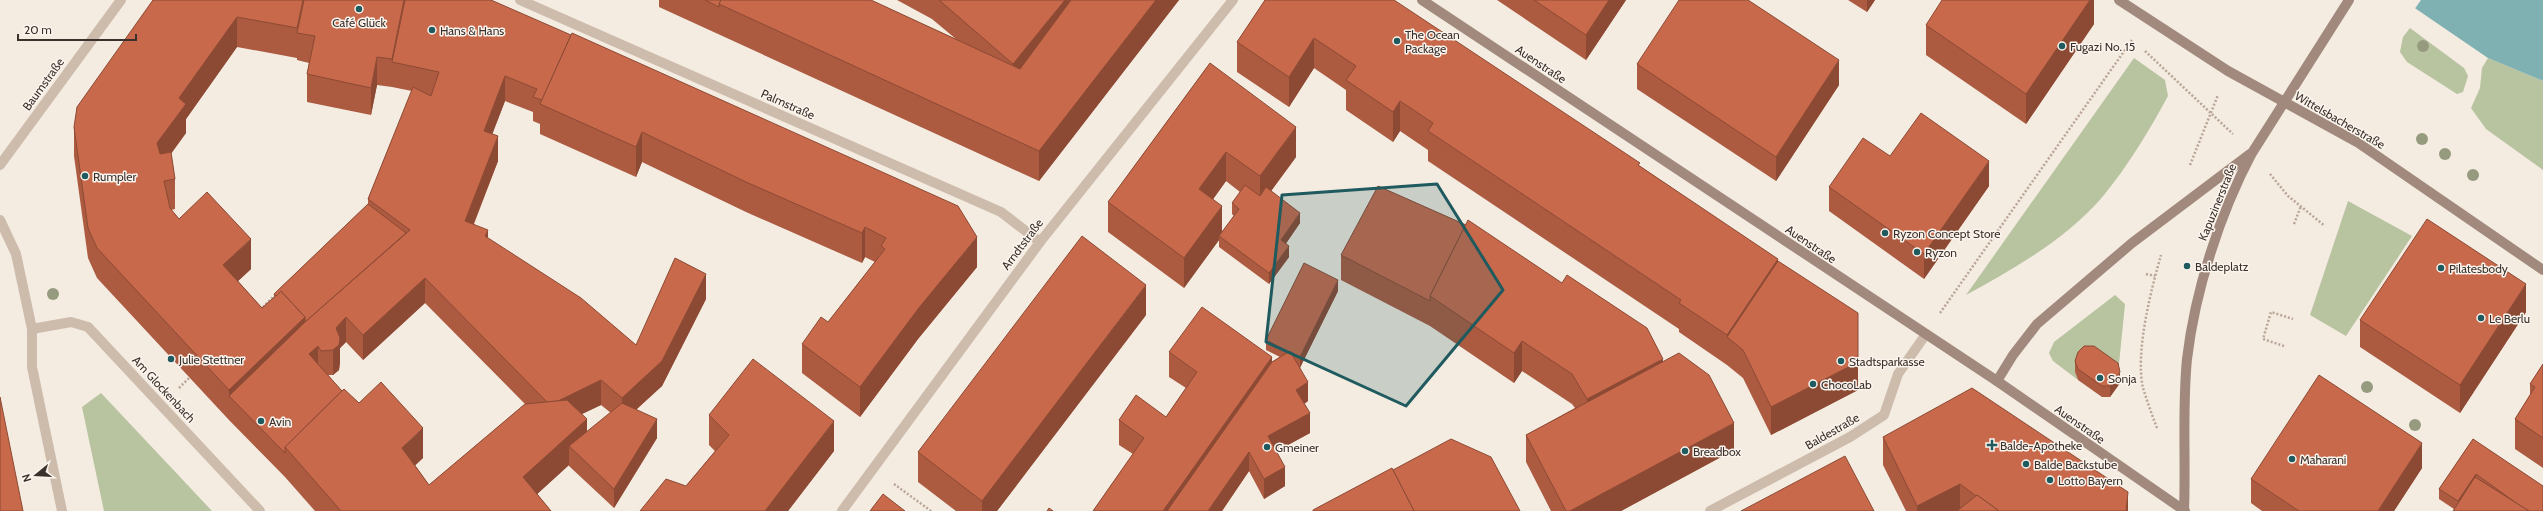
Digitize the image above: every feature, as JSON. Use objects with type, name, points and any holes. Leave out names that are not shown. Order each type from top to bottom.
[{"type":"main road","name":"Auenstraße","points":[[1422,0],[1997,381],[2184,511]]},
{"type":"main road","name":"Wittelsbacherstraße","points":[[2119,0],[2228,71],[2357,142],[2543,270]]},
{"type":"main road","name":"Kapuzinerstraße","points":[[2184,511],[2187,359],[2212,246],[2239,178],[2252,153],[2349,0]]},
{"type":"main road","points":[[1997,381],[2013,355],[2037,324],[2132,243],[2252,153]]},
{"type":"street","name":"Baumstraße","points":[[0,165],[121,0]]},
{"type":"street","name":"Palmstraße","points":[[520,0],[1001,212],[1040,242]]},
{"type":"street","name":"Arndtstraße","points":[[842,511],[1040,242],[1233,0]]},
{"type":"street","points":[[0,220],[16,254],[32,329],[32,367],[62,511]]},
{"type":"street","name":"Am Glockenbach","points":[[32,329],[71,322],[84,324],[162,405],[260,511]]},
{"type":"street","name":"Baldestraße","points":[[1710,511],[1850,437],[1884,415],[1898,374],[1926,334]]},
{"type":"path","points":[[1926,334],[2133,40],[2138,45]]},
{"type":"path","points":[[2143,49],[2211,111]]},
{"type":"path","points":[[2294,224],[2300,206]]},
{"type":"path","points":[[2146,274],[2155,276]]},
{"type":"path","points":[[256,313],[278,291]]},
{"type":"path","points":[[2284,346],[2263,340],[2271,312],[2293,319]]},
{"type":"path","points":[[162,405],[195,372]]},
{"type":"path","points":[[874,469],[931,511]]},
{"type":"highlighted area","points":[[1437,184],[1503,290],[1406,406],[1266,342],[1282,195]]},
{"type":"green space","points":[[2410,28],[2464,68],[2468,76],[2463,92],[2457,94],[2407,62],[2400,52],[2403,37]]},
{"type":"green space","points":[[2134,58],[2165,80],[2168,96],[2146,135],[2122,171],[2090,211],[2057,239],[2021,263],[1966,295]]},
{"type":"green space","points":[[2488,58],[2543,81],[2543,170],[2486,129],[2471,108],[2480,88],[2482,68]]},
{"type":"green space","points":[[2348,201],[2412,236],[2346,336],[2310,315]]},
{"type":"green space","points":[[2115,295],[2125,304],[2118,374],[2075,372],[2078,380],[2053,361],[2049,353],[2054,342]]},
{"type":"green space","points":[[101,393],[212,511],[104,511],[82,407]]},
{"type":"water","points":[[2403,0],[2543,0],[2543,81],[2488,58]]},
{"type":"pier","points":[[2401,0],[2421,0],[2414,10]]},
{"type":"building","points":[[153,0],[303,0],[297,28],[237,17],[179,98],[186,104],[157,143],[160,154],[171,152],[175,179],[164,181],[170,208],[179,219],[207,192],[251,239],[223,265],[262,308],[281,291],[305,317],[229,390],[97,248],[88,228],[74,127],[77,107]]},
{"type":"building","points":[[304,0],[404,0],[392,59],[377,57],[371,88],[307,74],[315,36],[297,33]]},
{"type":"building","points":[[405,0],[491,0],[571,35],[542,100],[533,97],[537,89],[505,76],[484,131],[498,136],[465,221],[488,230],[485,236],[581,298],[636,345],[675,258],[706,274],[662,361],[622,398],[601,380],[558,401],[547,402],[425,278],[363,335],[346,317],[336,328],[340,338],[339,345],[333,350],[321,351],[318,346],[309,354],[342,391],[285,447],[285,453],[229,396],[305,322],[410,230],[368,199],[413,87],[431,96],[439,72],[392,62]]},
{"type":"building","points":[[705,0],[721,0],[719,7]]},
{"type":"building","points":[[721,0],[871,0],[1020,69],[1071,0],[1156,0],[1039,151],[719,4]]},
{"type":"building","points":[[939,0],[1065,0],[1013,64]]},
{"type":"building","points":[[1265,0],[1394,0],[1640,163],[1638,165],[1778,259],[1727,335],[1679,303],[1681,300],[1428,131],[1433,123],[1400,101],[1393,112],[1346,80],[1356,66],[1314,38],[1289,77],[1237,42]]},
{"type":"building","points":[[1534,0],[1609,0],[1586,35]]},
{"type":"building","points":[[1679,0],[1748,0],[1839,60],[1776,157],[1637,64]]},
{"type":"building","points":[[1942,0],[2090,0],[2026,94],[1926,25]]},
{"type":"building","points":[[572,33],[958,206],[977,237],[918,309],[860,387],[802,344],[821,317],[828,322],[885,249],[881,246],[886,238],[865,227],[862,233],[746,182],[642,132],[636,147],[540,104]]},
{"type":"building","points":[[1210,63],[1296,127],[1260,176],[1226,152],[1199,189],[1222,206],[1184,258],[1108,202]]},
{"type":"building","points":[[1921,113],[1989,161],[1924,254],[1829,187],[1863,138],[1890,156]]},
{"type":"building","points":[[1245,185],[1260,196],[1266,187],[1300,213],[1281,240],[1289,246],[1269,273],[1219,236],[1239,209],[1232,203]]},
{"type":"building","points":[[1378,186],[1466,225],[1430,296],[1430,301],[1341,255]]},
{"type":"building","points":[[368,204],[406,233],[305,322],[305,317],[281,291],[276,296],[274,294]]},
{"type":"building","points":[[2427,219],[2526,284],[2460,385],[2360,320]]},
{"type":"building","points":[[1468,220],[1562,283],[1567,275],[1647,328],[1663,359],[1587,399],[1572,374],[1522,341],[1514,353],[1430,296]]},
{"type":"building","points":[[1082,236],[1146,285],[982,501],[918,452]]},
{"type":"building","points":[[1778,261],[1858,313],[1858,362],[1771,407],[1743,350],[1727,337]]},
{"type":"building","points":[[1304,263],[1338,280],[1300,357],[1266,340]]},
{"type":"building","points":[[1202,307],[1272,357],[1163,511],[1093,511],[1144,438],[1119,420],[1136,395],[1166,417],[1197,372],[1169,352]]},
{"type":"building","points":[[2084,346],[2094,346],[2118,363],[2120,372],[2110,386],[2102,386],[2078,369],[2075,361],[2078,352]]},
{"type":"building","points":[[1290,351],[1308,382],[1296,390],[1310,413],[1268,436],[1285,467],[1264,479],[1249,452],[1208,511],[1167,511],[1272,362]]},
{"type":"building","points":[[1679,353],[1709,375],[1734,423],[1570,511],[1566,511],[1526,435]]},
{"type":"building","points":[[753,359],[834,421],[765,511],[640,511],[666,479],[686,486],[729,435],[709,415]]},
{"type":"building","points":[[2543,364],[2543,438],[2515,419],[2535,387],[2530,384]]},
{"type":"building","points":[[2319,375],[2422,443],[2378,511],[2299,511],[2251,479]]},
{"type":"building","points":[[381,382],[423,428],[402,448],[429,485],[525,404],[567,400],[587,419],[523,477],[551,511],[341,511],[285,447],[344,389],[359,403]]},
{"type":"building","points":[[1972,388],[2128,492],[2126,511],[1999,511],[1960,484],[1917,506],[1883,437]]},
{"type":"building","points":[[0,397],[23,511],[0,511]]},
{"type":"building","points":[[622,403],[657,419],[614,489],[569,446]]},
{"type":"building","points":[[1451,439],[1491,457],[1520,511],[1414,511],[1393,470]]},
{"type":"building","points":[[2473,439],[2543,486],[2543,511],[2529,511],[2476,474],[2458,501],[2439,489]]},
{"type":"building","points":[[1845,456],[1874,511],[1741,511]]},
{"type":"building","points":[[1392,468],[1414,511],[1313,511],[1313,510]]},
{"type":"building","points":[[2475,477],[2529,511],[2453,511]]},
{"type":"building","points":[[883,494],[905,511],[870,511]]},
{"type":"building","points":[[1977,495],[1999,511],[1957,511]]},
{"type":"place","name":"Café Glück","points":[[359,9]]},
{"type":"place","name":"Hans & Hans","points":[[432,30]]},
{"type":"place","name":"The Ocean Package","points":[[1397,41]]},
{"type":"place","name":"Fugazi No. 15","points":[[2062,46]]},
{"type":"place","name":"Rumpler","points":[[85,176]]},
{"type":"place","name":"Ryzon Concept Store","points":[[1885,233]]},
{"type":"place","name":"Ryzon","points":[[1917,252]]},
{"type":"place","name":"Baldeplatz","points":[[2187,266]]},
{"type":"place","name":"Pilatesbody","points":[[2441,268]]},
{"type":"place","name":"Le Berlu","points":[[2481,318]]},
{"type":"place","name":"Julie Stettner","points":[[171,359]]},
{"type":"place","name":"Stadtsparkasse","points":[[1841,361]]},
{"type":"place","name":"Sonja","points":[[2100,378]]},
{"type":"place","name":"ChocoLab","points":[[1813,384]]},
{"type":"place","name":"Avin","points":[[261,421]]},
{"type":"place","name":"Balde-Apotheke","points":[[1992,445]]},
{"type":"place","name":"Gmeiner","points":[[1267,447]]},
{"type":"place","name":"Breadbox","points":[[1685,451]]},
{"type":"place","name":"Maharani","points":[[2292,459]]},
{"type":"place","name":"Balde Backstube","points":[[2026,464]]},
{"type":"place","name":"Lotto Bayern","points":[[2050,480]]}]
